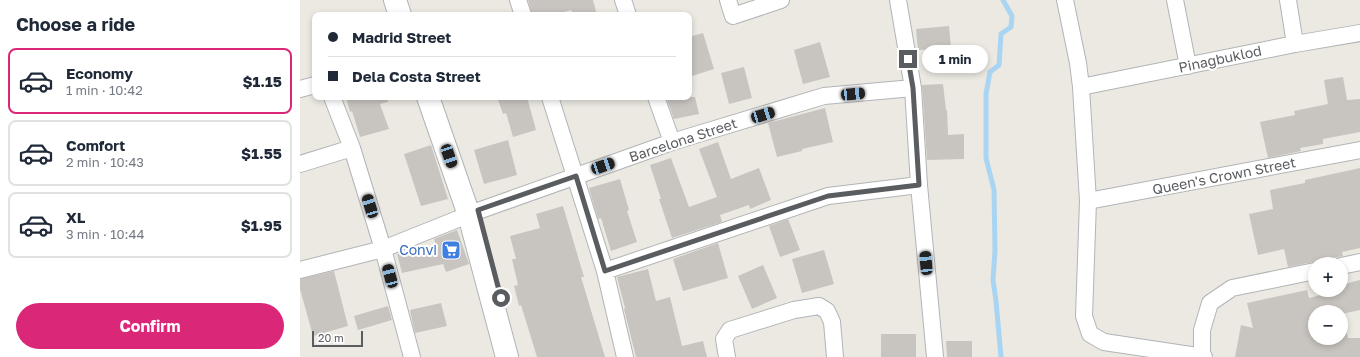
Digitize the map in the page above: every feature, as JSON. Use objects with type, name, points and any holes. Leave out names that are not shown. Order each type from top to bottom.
[{"type":"street","points":[[395,0],[399,12]]},
{"type":"street","points":[[409,0],[413,12]]},
{"type":"street","points":[[518,0],[522,12]]},
{"type":"street","points":[[623,0],[627,12]]},
{"type":"street","points":[[728,0],[733,16],[781,0]]},
{"type":"street","points":[[898,0],[913,88],[919,185],[935,357]]},
{"type":"street","points":[[1065,0],[1078,63],[1081,87],[1088,201],[1084,316],[1090,334],[1104,342],[1203,357],[1202,330],[1210,303],[1232,288],[1308,272]]},
{"type":"street","points":[[1175,0],[1188,66]]},
{"type":"street","points":[[1288,0],[1295,44]]},
{"type":"street","name":"Pinagbuklod","points":[[1081,87],[1295,44],[1360,33]]},
{"type":"street","points":[[300,90],[312,86]]},
{"type":"street","name":"Barcelona Street","points":[[300,270],[383,248],[474,212],[672,142],[824,96],[913,88]]},
{"type":"street","points":[[333,100],[352,148],[383,248],[412,357]]},
{"type":"street","points":[[429,100],[474,212],[507,357]]},
{"type":"street","points":[[442,100],[516,357]]},
{"type":"street","points":[[551,100],[605,271],[626,357]]},
{"type":"street","points":[[657,100],[672,142]]},
{"type":"street","points":[[300,164],[352,148]]},
{"type":"street","name":"Queen's Crown Street","points":[[1088,201],[1360,150]]},
{"type":"street","points":[[605,271],[828,196],[919,185]]},
{"type":"street","points":[[1348,265],[1360,262]]},
{"type":"street","points":[[727,357],[724,339],[730,330],[794,310],[819,306],[827,311],[832,322],[835,357]]},
{"type":"building","points":[[528,0],[593,0],[596,12],[572,12],[571,10],[565,12],[531,12]]},
{"type":"building","points":[[949,26],[951,48],[918,50],[916,29]]},
{"type":"building","points":[[703,33],[714,69],[692,76],[692,36]]},
{"type":"building","points":[[820,42],[830,77],[803,84],[794,50]]},
{"type":"building","points":[[744,67],[752,98],[729,104],[721,73]]},
{"type":"building","points":[[1343,77],[1347,100],[1360,99],[1360,132],[1323,139],[1323,144],[1300,148],[1301,151],[1268,158],[1260,122],[1295,115],[1294,111],[1328,104],[1324,80]]},
{"type":"building","points":[[943,84],[947,110],[948,135],[964,134],[964,159],[927,160],[922,85]]},
{"type":"building","points":[[692,97],[695,97],[699,114],[674,119],[667,100],[692,100]]},
{"type":"building","points":[[347,100],[388,100],[388,102],[380,104],[389,129],[360,137],[352,111],[350,112]]},
{"type":"building","points":[[498,100],[528,100],[536,130],[513,137],[506,113],[503,114]]},
{"type":"building","points":[[825,108],[833,142],[802,149],[802,151],[777,157],[768,123]]},
{"type":"building","points":[[508,140],[517,175],[484,184],[474,150]]},
{"type":"building","points":[[718,142],[731,179],[759,168],[771,200],[750,209],[749,205],[720,215],[722,222],[672,238],[650,165],[671,158],[689,207],[717,197],[699,149]]},
{"type":"building","points":[[431,145],[448,199],[421,206],[404,154]]},
{"type":"building","points":[[1360,168],[1360,248],[1342,252],[1343,256],[1338,257],[1308,257],[1308,263],[1288,267],[1284,249],[1258,255],[1249,214],[1273,209],[1270,190],[1305,183],[1305,180]]},
{"type":"building","points":[[620,179],[629,210],[627,211],[637,242],[611,251],[601,218],[598,219],[589,188]]},
{"type":"building","points":[[563,206],[584,277],[581,277],[605,357],[537,357],[521,305],[519,306],[514,286],[518,285],[512,259],[516,259],[510,236],[540,228],[536,214]]},
{"type":"building","points":[[788,219],[800,250],[780,257],[769,226]]},
{"type":"building","points":[[457,230],[469,264],[446,272],[443,264],[402,273],[397,254],[436,245],[434,239]]},
{"type":"building","points":[[718,243],[728,278],[683,291],[673,259]]},
{"type":"building","points":[[824,250],[834,284],[802,293],[792,259]]},
{"type":"building","points":[[763,265],[777,298],[752,309],[738,276]]},
{"type":"building","points":[[648,269],[656,301],[670,297],[682,346],[703,341],[707,357],[636,357],[617,277]]},
{"type":"building","points":[[334,271],[348,326],[313,336],[300,289],[300,279]]},
{"type":"building","points":[[1360,280],[1360,310],[1348,313],[1348,305],[1308,305],[1308,345],[1348,345],[1348,338],[1360,338],[1360,357],[1235,357],[1241,325],[1253,328],[1247,303],[1307,290],[1309,298],[1348,297],[1348,283]]},
{"type":"building","points":[[441,303],[447,326],[415,333],[410,310]]},
{"type":"building","points":[[388,306],[392,320],[358,330],[354,316]]},
{"type":"building","points":[[881,334],[916,334],[916,357],[881,357]]},
{"type":"building","points":[[946,341],[972,341],[972,357],[947,357]]},
{"type":"waterway","points":[[1001,357],[993,280],[995,251],[994,190],[986,158],[986,94],[990,72],[999,65],[1001,34],[1011,27],[1012,16],[1003,0]]},
{"type":"place","name":"Convi","points":[[451,250]]},
{"type":"route","points":[[501,298],[478,210],[576,176],[605,271],[828,196],[919,185],[913,88],[908,59]]}]
